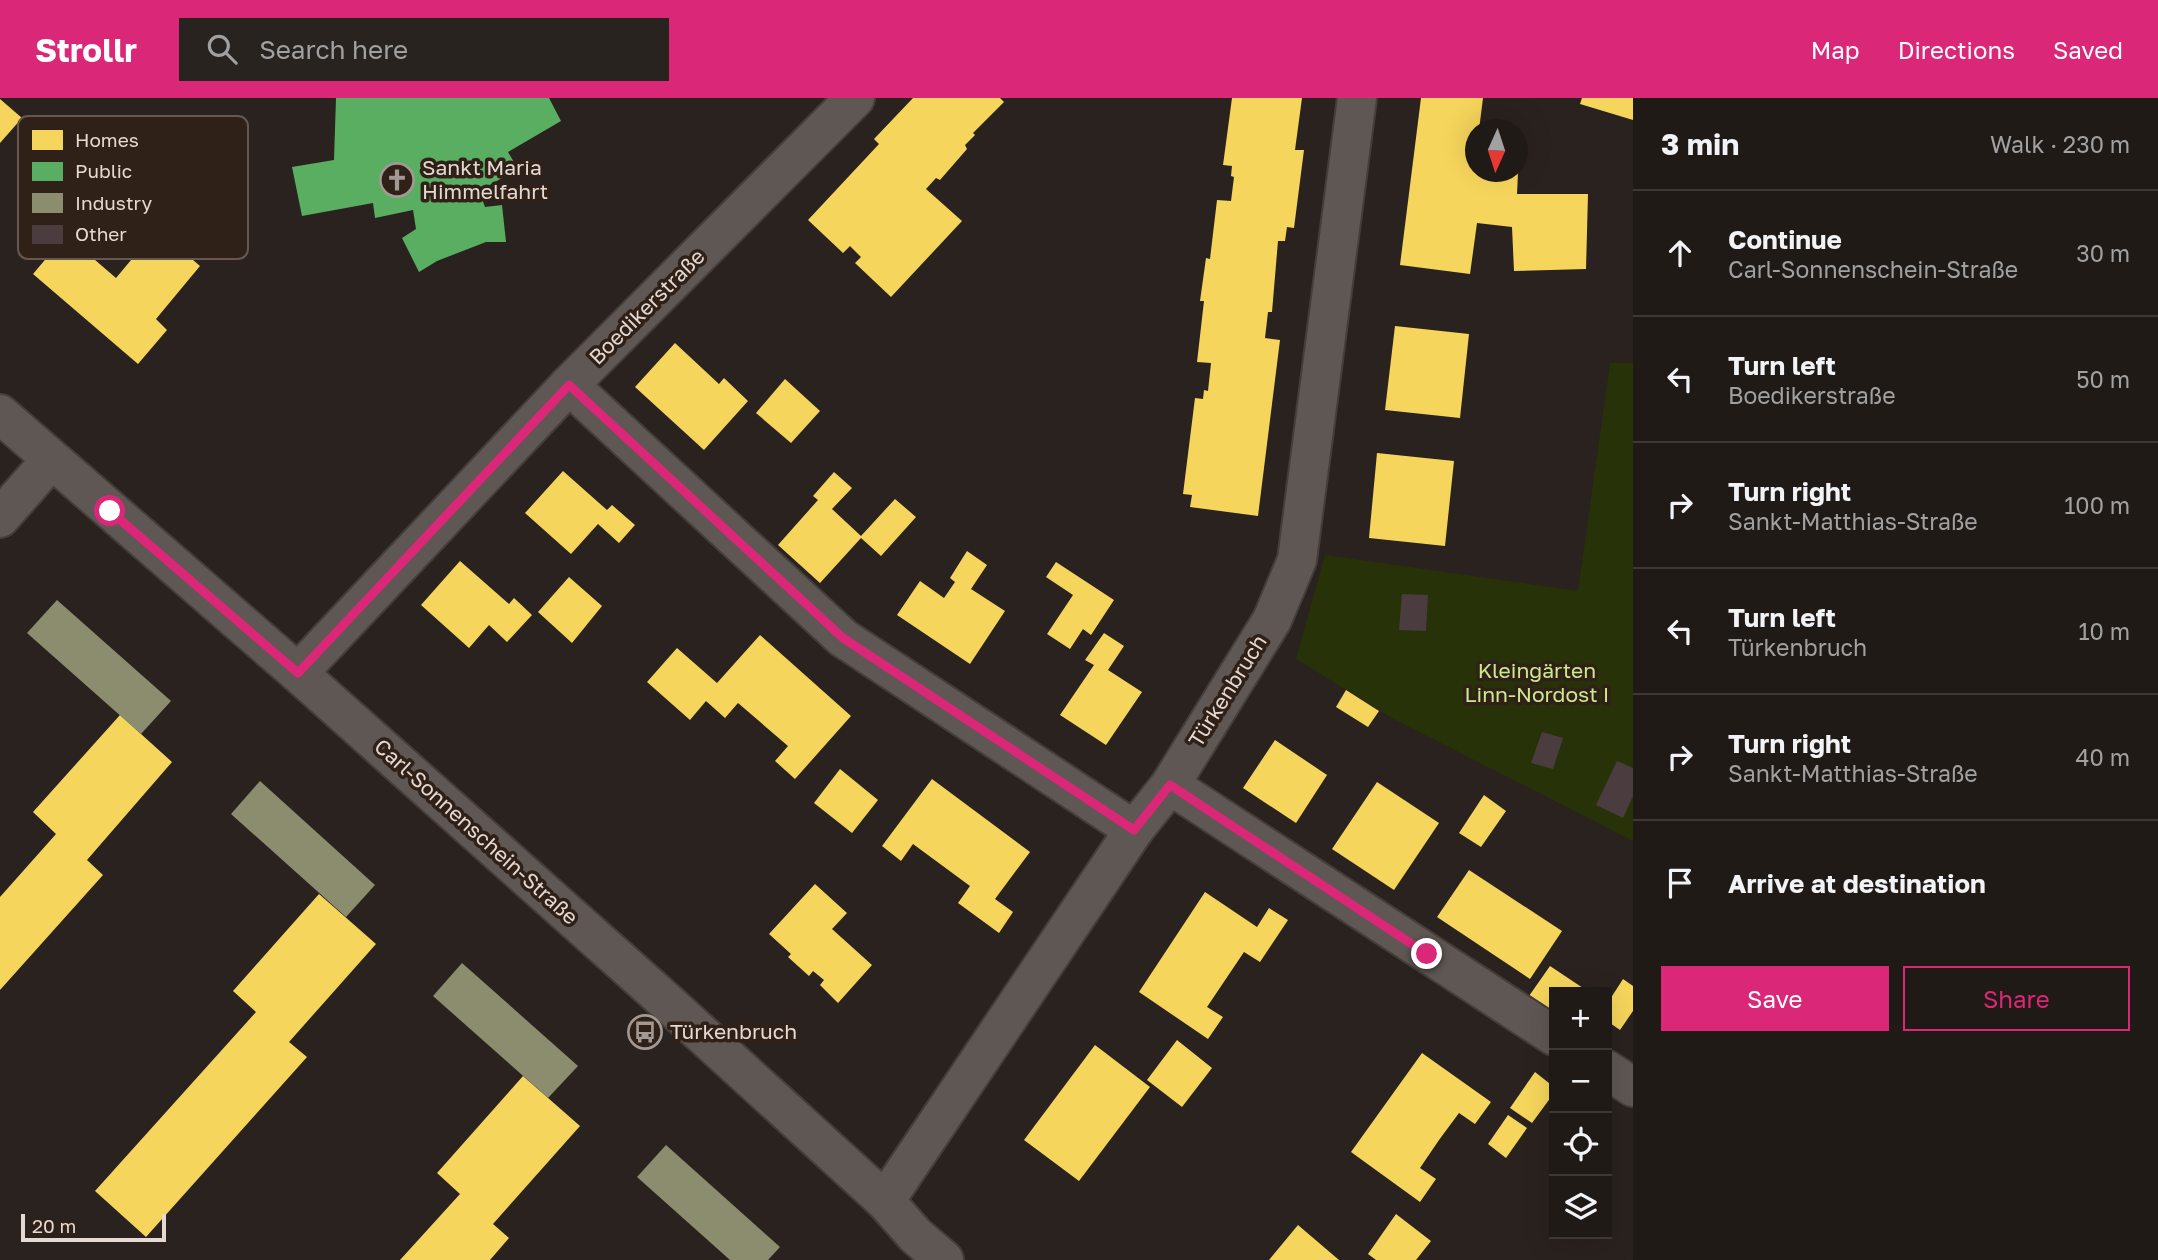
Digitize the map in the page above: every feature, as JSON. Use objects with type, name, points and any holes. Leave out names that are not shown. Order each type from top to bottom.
[{"type":"street","name":"Boedikerstraße","points":[[298,673],[569,385],[855,98]]},
{"type":"street","name":"Türkenbruch","points":[[885,1201],[1134,830],[1170,785],[1272,620],[1297,560],[1357,98]]},
{"type":"street","points":[[569,385],[843,638],[1134,830]]},
{"type":"street","name":"Carl-Sonnenschein-Straße","points":[[0,414],[298,673],[670,1005],[885,1201],[915,1235],[944,1260]]},
{"type":"street","points":[[0,518],[51,460]]},
{"type":"street","points":[[1170,785],[1549,1033]]},
{"type":"street","points":[[1612,1073],[1633,1087]]},
{"type":"green space","name":"Kleingärten Linn-Nordost I","points":[[1610,363],[1633,363],[1633,841],[1392,718],[1296,659],[1325,555],[1578,591]]},
{"type":"building: Homes","points":[[913,98],[1000,98],[1004,102],[973,133],[975,135],[965,145],[967,149],[940,180],[936,178],[926,189],[962,221],[891,297],[855,263],[861,257],[850,246],[843,253],[808,220],[879,144],[874,139]]},
{"type":"building: Homes","points":[[1232,98],[1302,98],[1295,150],[1304,150],[1294,228],[1287,227],[1285,241],[1278,241],[1272,312],[1268,312],[1265,338],[1280,340],[1258,516],[1190,507],[1192,495],[1183,494],[1195,398],[1203,399],[1204,390],[1208,391],[1211,363],[1197,362],[1204,301],[1200,301],[1206,258],[1210,259],[1217,200],[1231,201],[1234,177],[1231,176],[1232,166],[1223,165]]},
{"type":"building: Homes","points":[[1421,98],[1483,98],[1480,119],[1465,119],[1465,182],[1518,182],[1517,194],[1588,194],[1586,269],[1514,271],[1512,227],[1477,223],[1470,274],[1400,265]]},
{"type":"building: Homes","points":[[1582,98],[1633,98],[1633,120],[1580,104]]},
{"type":"building: Homes","points":[[0,99],[20,116],[18,123],[0,143]]},
{"type":"building: Homes","points":[[46,259],[94,259],[116,278],[132,259],[192,259],[200,266],[156,319],[167,330],[138,364],[33,274]]},
{"type":"building: Homes","points":[[1395,326],[1469,334],[1460,418],[1385,410]]},
{"type":"building: Homes","points":[[675,343],[719,384],[724,378],[748,401],[704,450],[635,387]]},
{"type":"building: Homes","points":[[785,379],[820,411],[791,443],[756,413]]},
{"type":"building: Homes","points":[[1377,453],[1454,461],[1445,546],[1369,538]]},
{"type":"building: Homes","points":[[563,471],[607,510],[612,505],[635,525],[619,543],[598,524],[571,554],[525,513]]},
{"type":"building: Homes","points":[[834,472],[852,488],[832,509],[861,536],[895,499],[916,517],[881,556],[861,538],[820,583],[778,545],[818,500],[813,496]]},
{"type":"building: Homes","points":[[967,551],[987,565],[971,589],[1005,611],[970,664],[897,615],[920,581],[944,598],[955,582],[950,578]]},
{"type":"building: Homes","points":[[460,561],[509,604],[514,598],[532,615],[507,642],[489,625],[469,648],[421,605]]},
{"type":"building: Homes","points":[[1056,562],[1114,600],[1091,635],[1083,629],[1070,649],[1047,634],[1073,595],[1046,577]]},
{"type":"building: Homes","points":[[569,577],[602,606],[572,643],[538,612]]},
{"type":"building: Homes","points":[[1104,633],[1124,646],[1108,670],[1142,692],[1106,745],[1060,715],[1094,665],[1085,660]]},
{"type":"building: Homes","points":[[760,635],[851,716],[795,779],[775,761],[788,746],[738,703],[725,718],[706,701],[690,720],[647,682],[677,648],[717,683]]},
{"type":"building: Homes","points":[[1346,690],[1379,711],[1368,727],[1336,707]]},
{"type":"building: Homes","points":[[120,715],[172,762],[87,860],[103,875],[0,990],[0,897],[56,834],[33,812]]},
{"type":"building: Homes","points":[[1275,740],[1327,775],[1296,823],[1243,788]]},
{"type":"building: Homes","points":[[840,769],[878,800],[852,833],[814,803]]},
{"type":"building: Homes","points":[[932,779],[1030,852],[995,899],[1013,912],[999,933],[958,903],[970,886],[913,844],[901,861],[882,846]]},
{"type":"building: Homes","points":[[1377,782],[1439,823],[1394,890],[1332,849]]},
{"type":"building: Homes","points":[[1484,795],[1506,811],[1481,847],[1459,833]]},
{"type":"building: Homes","points":[[1469,870],[1562,931],[1530,979],[1437,917]]},
{"type":"building: Homes","points":[[815,884],[847,913],[832,929],[872,965],[838,1003],[820,985],[824,980],[813,971],[809,976],[788,957],[791,954],[769,934]]},
{"type":"building: Homes","points":[[1205,892],[1257,927],[1269,908],[1288,920],[1260,962],[1244,952],[1207,1007],[1223,1017],[1208,1039],[1139,992]]},
{"type":"building: Homes","points":[[319,894],[376,944],[289,1042],[307,1057],[146,1237],[95,1191],[256,1012],[233,991]]},
{"type":"building: Homes","points":[[1550,966],[1582,987],[1549,987],[1549,1010],[1529,996]]},
{"type":"building: Homes","points":[[1623,979],[1633,986],[1633,1011],[1620,1030],[1612,1024],[1612,996]]},
{"type":"building: Homes","points":[[1177,1040],[1212,1068],[1182,1107],[1147,1080]]},
{"type":"building: Homes","points":[[1095,1045],[1150,1087],[1079,1181],[1024,1140]]},
{"type":"building: Homes","points":[[1422,1053],[1491,1102],[1475,1124],[1459,1113],[1439,1140],[1420,1168],[1436,1179],[1420,1202],[1351,1152]]},
{"type":"building: Homes","points":[[1535,1072],[1549,1083],[1549,1100],[1532,1123],[1510,1108]]},
{"type":"building: Homes","points":[[523,1076],[580,1126],[493,1224],[509,1238],[490,1260],[400,1260],[460,1194],[437,1173]]},
{"type":"building: Homes","points":[[1508,1115],[1527,1128],[1506,1158],[1488,1144]]},
{"type":"building: Homes","points":[[1396,1214],[1431,1241],[1416,1260],[1376,1260],[1368,1254]]},
{"type":"building: Homes","points":[[1298,1225],[1339,1260],[1269,1260]]},
{"type":"building: Public","name":"Sankt Maria Himmelfahrt","points":[[336,98],[549,98],[561,121],[508,152],[518,169],[479,191],[485,207],[502,205],[506,242],[486,242],[437,261],[419,272],[402,238],[416,229],[413,210],[375,218],[373,203],[302,216],[292,167],[334,160]]},
{"type":"building: Industry","points":[[57,600],[171,701],[141,734],[27,633]]},
{"type":"building: Industry","points":[[260,781],[375,885],[346,917],[231,814]]},
{"type":"building: Industry","points":[[462,963],[578,1066],[548,1098],[433,996]]},
{"type":"building: Industry","points":[[666,1145],[780,1247],[768,1260],[730,1260],[637,1177]]},
{"type":"building: Other","points":[[1402,594],[1428,595],[1426,631],[1399,630]]},
{"type":"building: Other","points":[[1542,732],[1563,738],[1553,769],[1531,763]]},
{"type":"building: Other","points":[[1617,761],[1633,768],[1633,796],[1623,818],[1596,805]]},
{"type":"place","name":"Sankt Maria Himmelfahrt","points":[[397,180]]},
{"type":"place","name":"Türkenbruch","points":[[645,1032]]},
{"type":"route","points":[[110,511],[298,673],[569,385],[843,638],[1134,830],[1170,785],[1427,954]]}]
